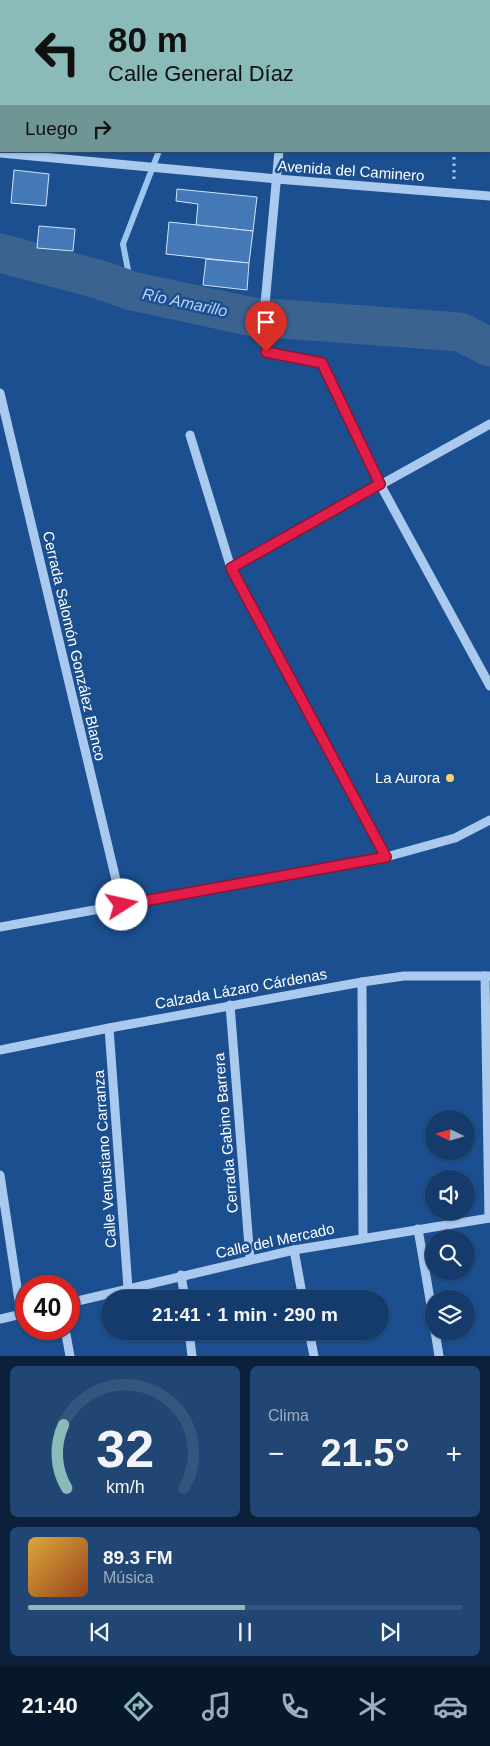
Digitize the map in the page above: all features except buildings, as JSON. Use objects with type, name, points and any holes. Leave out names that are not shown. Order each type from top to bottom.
[{"type":"street","points":[[265,308],[279,152]]},
{"type":"street","name":"Avenida del Caminero","points":[[0,153],[277,179],[490,196]]},
{"type":"street","points":[[266,348],[322,363],[380,484],[490,686]]},
{"type":"street","name":"Cerrada Salomón González Blanco","points":[[0,393],[122,905]]},
{"type":"street","points":[[231,568],[490,424]]},
{"type":"street","points":[[190,435],[231,568],[386,857]]},
{"type":"street","points":[[0,927],[386,857],[455,838],[490,820]]},
{"type":"street","name":"Calzada Lázaro Cárdenas","points":[[0,1050],[230,1005],[362,982],[404,976],[488,976]]},
{"type":"street","points":[[488,976],[490,1218]]},
{"type":"street","points":[[362,982],[363,1237]]},
{"type":"street","name":"Cerrada Gabino Barrera","points":[[230,1005],[250,1259]]},
{"type":"street","name":"Calle Venustiano Carranza","points":[[109,1028],[128,1288]]},
{"type":"street","points":[[0,1175],[17,1275]]},
{"type":"street","name":"Calle del Mercado","points":[[80,1300],[294,1250],[363,1237],[490,1218]]},
{"type":"street","points":[[418,1229],[428,1290]]},
{"type":"street","points":[[294,1250],[301,1290]]},
{"type":"street","points":[[182,1275],[184,1290]]},
{"type":"street","points":[[0,1319],[15,1316]]},
{"type":"street","points":[[68,1340],[70,1356]]},
{"type":"street","points":[[190,1340],[192,1356]]},
{"type":"street","points":[[311,1340],[314,1356]]},
{"type":"street","points":[[436,1340],[439,1356]]},
{"type":"path","points":[[454,152],[454,192]]},
{"type":"path","points":[[265,308],[266,348]]},
{"type":"waterway","points":[[132,291],[123,244],[159,152]]},
{"type":"waterway","name":"Río Amarillo","points":[[0,253],[101,280],[132,291],[253,317],[460,332],[490,347]]},
{"type":"place","name":"La Aurora","points":[[450,778]]},
{"type":"route","points":[[122,905],[386,857],[231,568],[380,484],[322,363],[266,352]]}]
